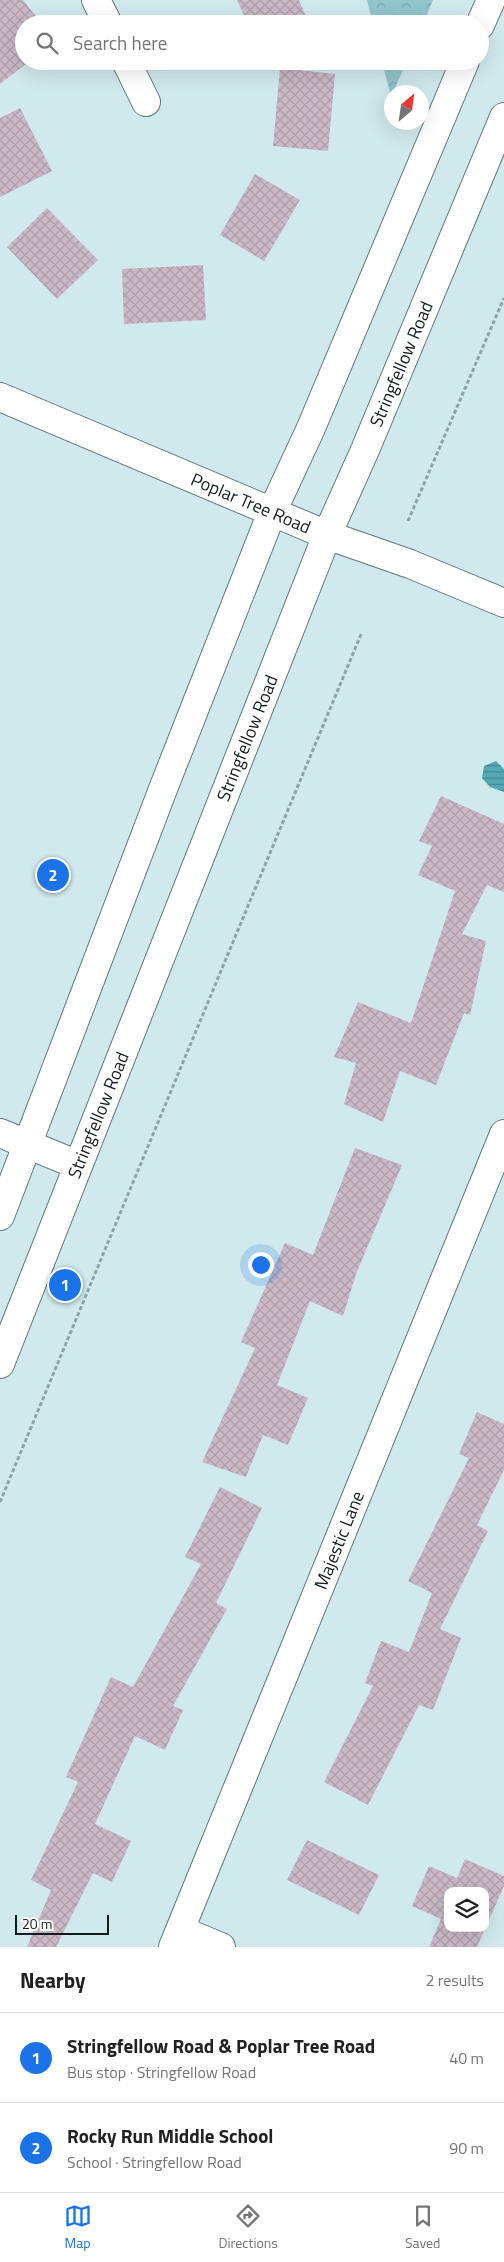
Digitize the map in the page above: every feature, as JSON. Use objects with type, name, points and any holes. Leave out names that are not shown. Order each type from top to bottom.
[{"type":"main road","points":[[96,0],[104,15]]},
{"type":"main road","points":[[485,15],[491,0]]},
{"type":"main road","points":[[130,70],[146,102]]},
{"type":"main road","points":[[0,1216],[163,789],[272,512],[311,428],[461,70]]},
{"type":"main road","name":"Stringfellow Road","points":[[0,1364],[326,535],[365,450],[504,117]]},
{"type":"main road","name":"Poplar Tree Road","points":[[0,397],[326,535],[410,564],[504,603]]},
{"type":"main road","points":[[0,1133],[78,1165]]},
{"type":"main road","name":"Majestic Lane","points":[[177,1938],[504,1134]]},
{"type":"main road","points":[[177,1938],[220,1947]]},
{"type":"path","points":[[408,521],[504,298]]},
{"type":"path","points":[[0,1502],[362,632]]},
{"type":"green space","points":[[367,0],[433,0],[427,15],[371,15]]},
{"type":"green space","points":[[384,70],[403,70],[396,85],[388,85]]},
{"type":"shaded area","points":[[496,761],[504,769],[504,792],[490,787],[482,778],[484,766]]},
{"type":"building","points":[[0,0],[23,0],[35,15],[15,15],[15,70],[18,70],[0,84]]},
{"type":"building","points":[[237,0],[299,0],[305,15],[244,15]]},
{"type":"building","points":[[280,70],[335,74],[328,151],[273,146]]},
{"type":"building","points":[[20,108],[52,171],[0,197],[0,118]]},
{"type":"building","points":[[255,174],[300,200],[264,261],[220,235]]},
{"type":"building","points":[[47,208],[98,260],[57,299],[7,247]]},
{"type":"building","points":[[203,265],[206,320],[124,324],[122,269]]},
{"type":"building","points":[[441,796],[504,824],[504,892],[487,885],[462,934],[486,941],[470,1015],[464,1013],[436,1085],[400,1071],[383,1122],[344,1104],[356,1063],[334,1057],[358,1002],[411,1023],[455,891],[418,875],[432,846],[419,841]]},
{"type":"building","points":[[355,1148],[402,1165],[356,1274],[343,1316],[310,1301],[277,1385],[308,1398],[288,1445],[263,1435],[246,1477],[202,1462],[255,1348],[241,1342],[285,1243],[313,1255]]},
{"type":"building","points":[[477,1412],[504,1424],[504,1470],[477,1525],[488,1531],[440,1629],[461,1638],[433,1710],[419,1705],[368,1805],[324,1782],[373,1686],[365,1683],[381,1641],[409,1652],[432,1593],[408,1581],[469,1458],[459,1454]]},
{"type":"building","points":[[220,1487],[262,1508],[216,1603],[227,1609],[173,1706],[183,1710],[165,1750],[135,1736],[95,1824],[131,1841],[112,1882],[93,1873],[56,1947],[27,1947],[51,1890],[31,1880],[78,1782],[66,1777],[111,1677],[133,1687],[201,1564],[185,1557]]},
{"type":"building","points":[[307,1840],[379,1875],[359,1915],[287,1880]]},
{"type":"building","points":[[465,1859],[504,1876],[504,1886],[489,1920],[489,1887],[444,1887],[444,1932],[484,1932],[477,1947],[429,1947],[441,1919],[412,1906],[429,1866],[457,1878]]},
{"type":"place","name":"Rocky Run Middle School","points":[[53,875]]},
{"type":"place","name":"Stringfellow Road & Poplar Tree Road","points":[[65,1285]]}]
